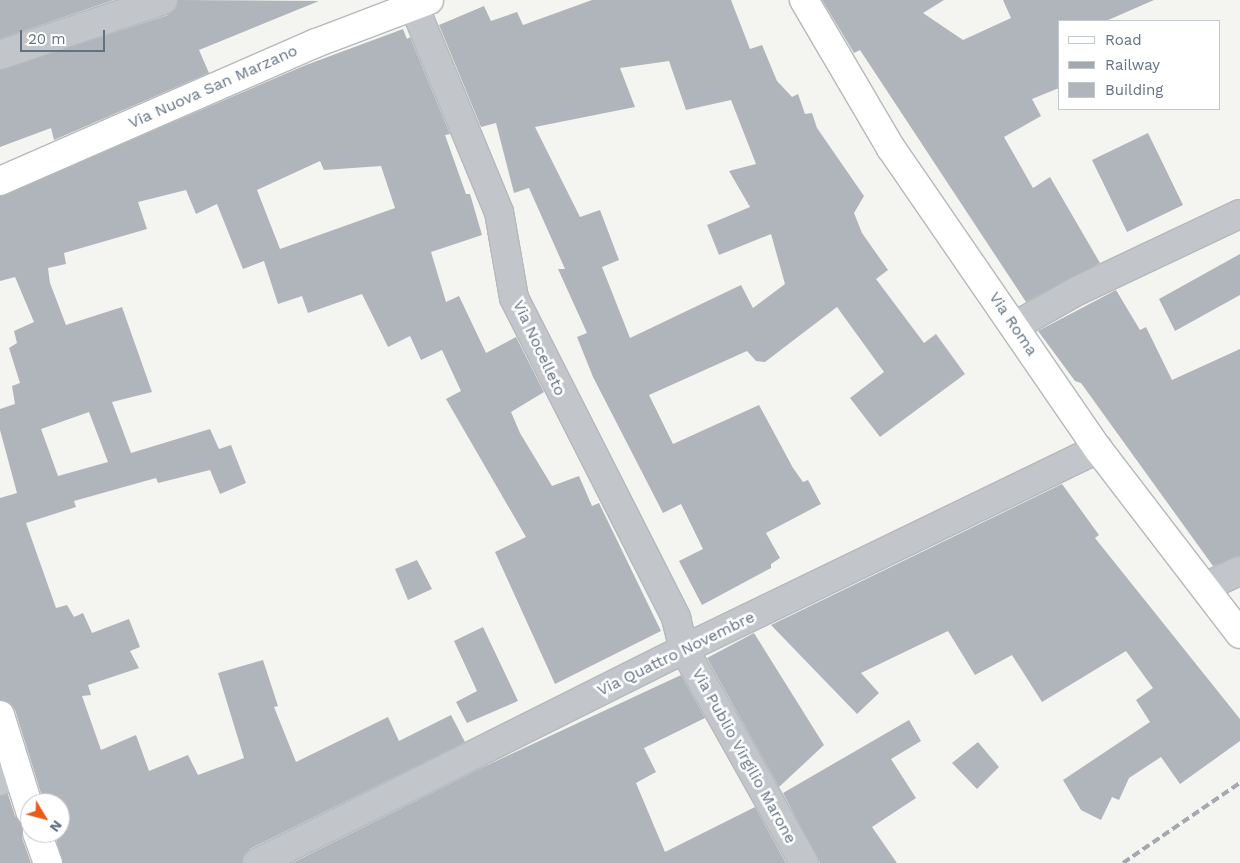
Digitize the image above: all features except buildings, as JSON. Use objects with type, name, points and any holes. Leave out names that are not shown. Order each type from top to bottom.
[{"type":"main road","name":"Via Roma","points":[[804,0],[891,148],[1098,449],[1240,634]]},
{"type":"main road","name":"Via Nuova San Marzano","points":[[0,181],[316,42],[422,3]]},
{"type":"main road","points":[[0,715],[9,777],[20,795]]},
{"type":"main road","points":[[41,843],[48,863]]},
{"type":"street","points":[[0,55],[163,0]]},
{"type":"street","name":"Via Nocelleto","points":[[422,3],[499,212],[514,298],[676,618],[684,649]]},
{"type":"street","points":[[1015,326],[1079,290],[1240,214]]},
{"type":"street","name":"Via Quattro Novembre","points":[[257,863],[684,649],[1098,449]]},
{"type":"street","points":[[1205,587],[1240,571]]},
{"type":"street","name":"Via Publio Virgilio Marone","points":[[684,649],[804,863]]},
{"type":"railway","points":[[1123,863],[1240,783]]}]
